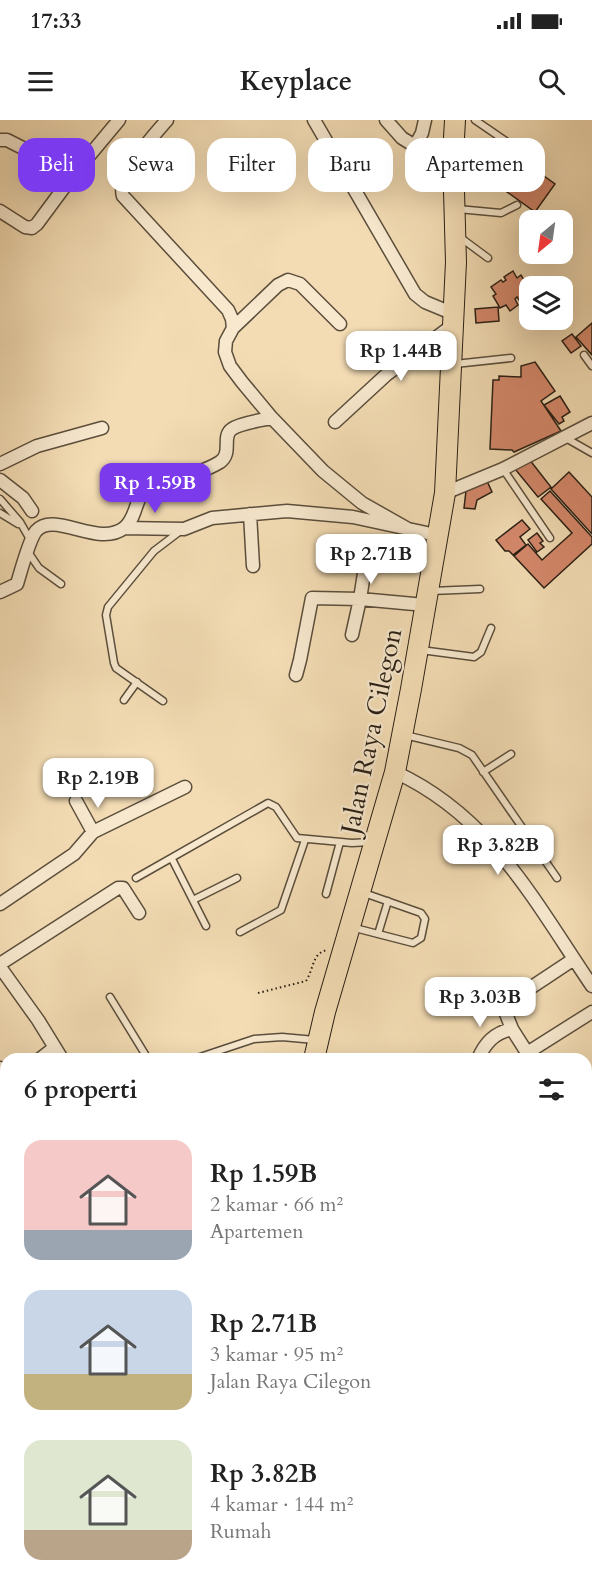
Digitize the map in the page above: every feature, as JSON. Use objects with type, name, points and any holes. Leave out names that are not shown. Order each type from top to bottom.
[{"type":"highway","name":"Jalan Raya Cilegon","points":[[454,138],[455,120]]},
{"type":"highway","name":"Jalan Raya Cilegon","points":[[316,1049],[395,772],[445,493],[452,365],[454,192]]},
{"type":"street","points":[[95,148],[118,120]]},
{"type":"street","points":[[167,120],[150,140],[123,180],[121,193],[228,310],[233,328]]},
{"type":"street","points":[[314,120],[414,294],[453,319],[386,375],[335,422]]},
{"type":"street","points":[[386,120],[405,140]]},
{"type":"street","points":[[419,138],[425,120]]},
{"type":"street","points":[[0,140],[7,140],[18,146]]},
{"type":"street","points":[[0,211],[25,227],[32,228],[61,192]]},
{"type":"street","points":[[340,324],[300,284],[288,280],[278,285],[233,328],[226,341],[225,352],[230,366],[272,418],[323,471],[362,503],[408,529]]},
{"type":"street","points":[[0,592],[17,584],[37,530],[48,524],[57,524],[79,531],[114,533],[124,528],[132,519],[140,493],[146,488],[224,460],[228,434],[232,428],[272,418]]},
{"type":"street","points":[[445,493],[503,469],[592,423]]},
{"type":"street","points":[[0,464],[37,446],[102,428]]},
{"type":"street","points":[[0,480],[23,498],[32,511]]},
{"type":"street","points":[[124,528],[184,529],[212,518],[286,511],[353,518],[436,535]]},
{"type":"street","points":[[250,514],[254,566]]},
{"type":"street","points":[[352,635],[367,554]]},
{"type":"street","points":[[296,675],[312,598],[426,598]]},
{"type":"street","points":[[395,772],[436,795],[475,826],[521,881],[592,986]]},
{"type":"street","points":[[0,904],[74,854],[93,832],[185,787]]},
{"type":"street","points":[[76,801],[93,832]]},
{"type":"street","points":[[58,1053],[38,1020],[0,966],[118,888],[123,888],[127,892],[139,913]]},
{"type":"street","points":[[527,1053],[502,1008],[504,1003],[573,959]]},
{"type":"street","points":[[533,1053],[592,1012]]},
{"type":"street","points":[[482,1053],[488,1042],[498,1033],[512,1029]]},
{"type":"street","points":[[48,1053],[54,1048]]},
{"type":"lane","points":[[475,120],[501,138]]},
{"type":"lane","points":[[454,208],[501,213],[517,205]]},
{"type":"lane","points":[[455,234],[488,258]]},
{"type":"lane","points":[[584,355],[592,366]]},
{"type":"lane","points":[[452,365],[511,358]]},
{"type":"lane","points":[[563,437],[590,451]]},
{"type":"lane","points":[[503,469],[550,538]]},
{"type":"lane","points":[[0,499],[20,522],[39,568],[61,584]]},
{"type":"lane","points":[[0,513],[16,522],[30,546]]},
{"type":"lane","points":[[163,701],[116,668],[106,615],[108,608],[154,550],[184,529]]},
{"type":"lane","points":[[426,598],[480,589]]},
{"type":"lane","points":[[418,649],[474,657],[481,652],[491,628]]},
{"type":"lane","points":[[124,700],[137,682]]},
{"type":"lane","points":[[402,735],[466,750],[557,878]]},
{"type":"lane","points":[[483,772],[511,754]]},
{"type":"lane","points":[[136,878],[268,803],[276,807],[294,836],[305,840],[375,842]]},
{"type":"lane","points":[[240,932],[281,910],[305,840]]},
{"type":"lane","points":[[326,894],[339,842]]},
{"type":"lane","points":[[172,859],[206,926]]},
{"type":"lane","points":[[193,900],[237,878]]},
{"type":"lane","points":[[351,927],[413,944],[421,938],[425,919],[422,913],[360,891]]},
{"type":"lane","points":[[378,934],[388,901]]},
{"type":"lane","points":[[110,997],[144,1053]]},
{"type":"lane","points":[[212,1053],[254,1039],[282,1037],[316,1049]]},
{"type":"path","points":[[258,993],[306,981],[316,955],[322,951],[345,948]]},
{"type":"building","points":[[545,177],[555,184],[536,210],[532,210],[507,192],[545,192]]},
{"type":"building","points":[[513,271],[517,278],[519,276],[519,300],[517,297],[515,299],[518,305],[510,311],[506,305],[500,308],[493,296],[496,294],[491,287],[501,280],[503,282],[506,280],[504,277]]},
{"type":"building","points":[[498,307],[499,321],[476,323],[475,309]]},
{"type":"building","points":[[592,323],[592,355],[576,337]]},
{"type":"building","points":[[572,334],[581,346],[571,353],[562,341]]},
{"type":"building","points":[[535,362],[555,391],[541,401],[561,431],[514,452],[490,449],[493,380],[499,380],[499,376],[521,377],[521,366]]},
{"type":"building","points":[[560,396],[570,412],[562,417],[564,421],[559,424],[544,405]]},
{"type":"building","points":[[529,459],[551,487],[538,497],[515,469]]},
{"type":"building","points":[[569,472],[592,497],[592,534],[551,489]]},
{"type":"building","points":[[487,481],[492,492],[477,500],[475,509],[464,508],[466,491]]},
{"type":"building","points":[[550,491],[592,537],[592,544],[544,588],[514,556],[528,544],[542,560],[572,533],[541,499]]},
{"type":"building","points":[[522,520],[530,529],[520,537],[526,545],[513,555],[505,551],[496,540]]},
{"type":"building","points":[[537,533],[544,547],[537,552],[528,540]]}]
